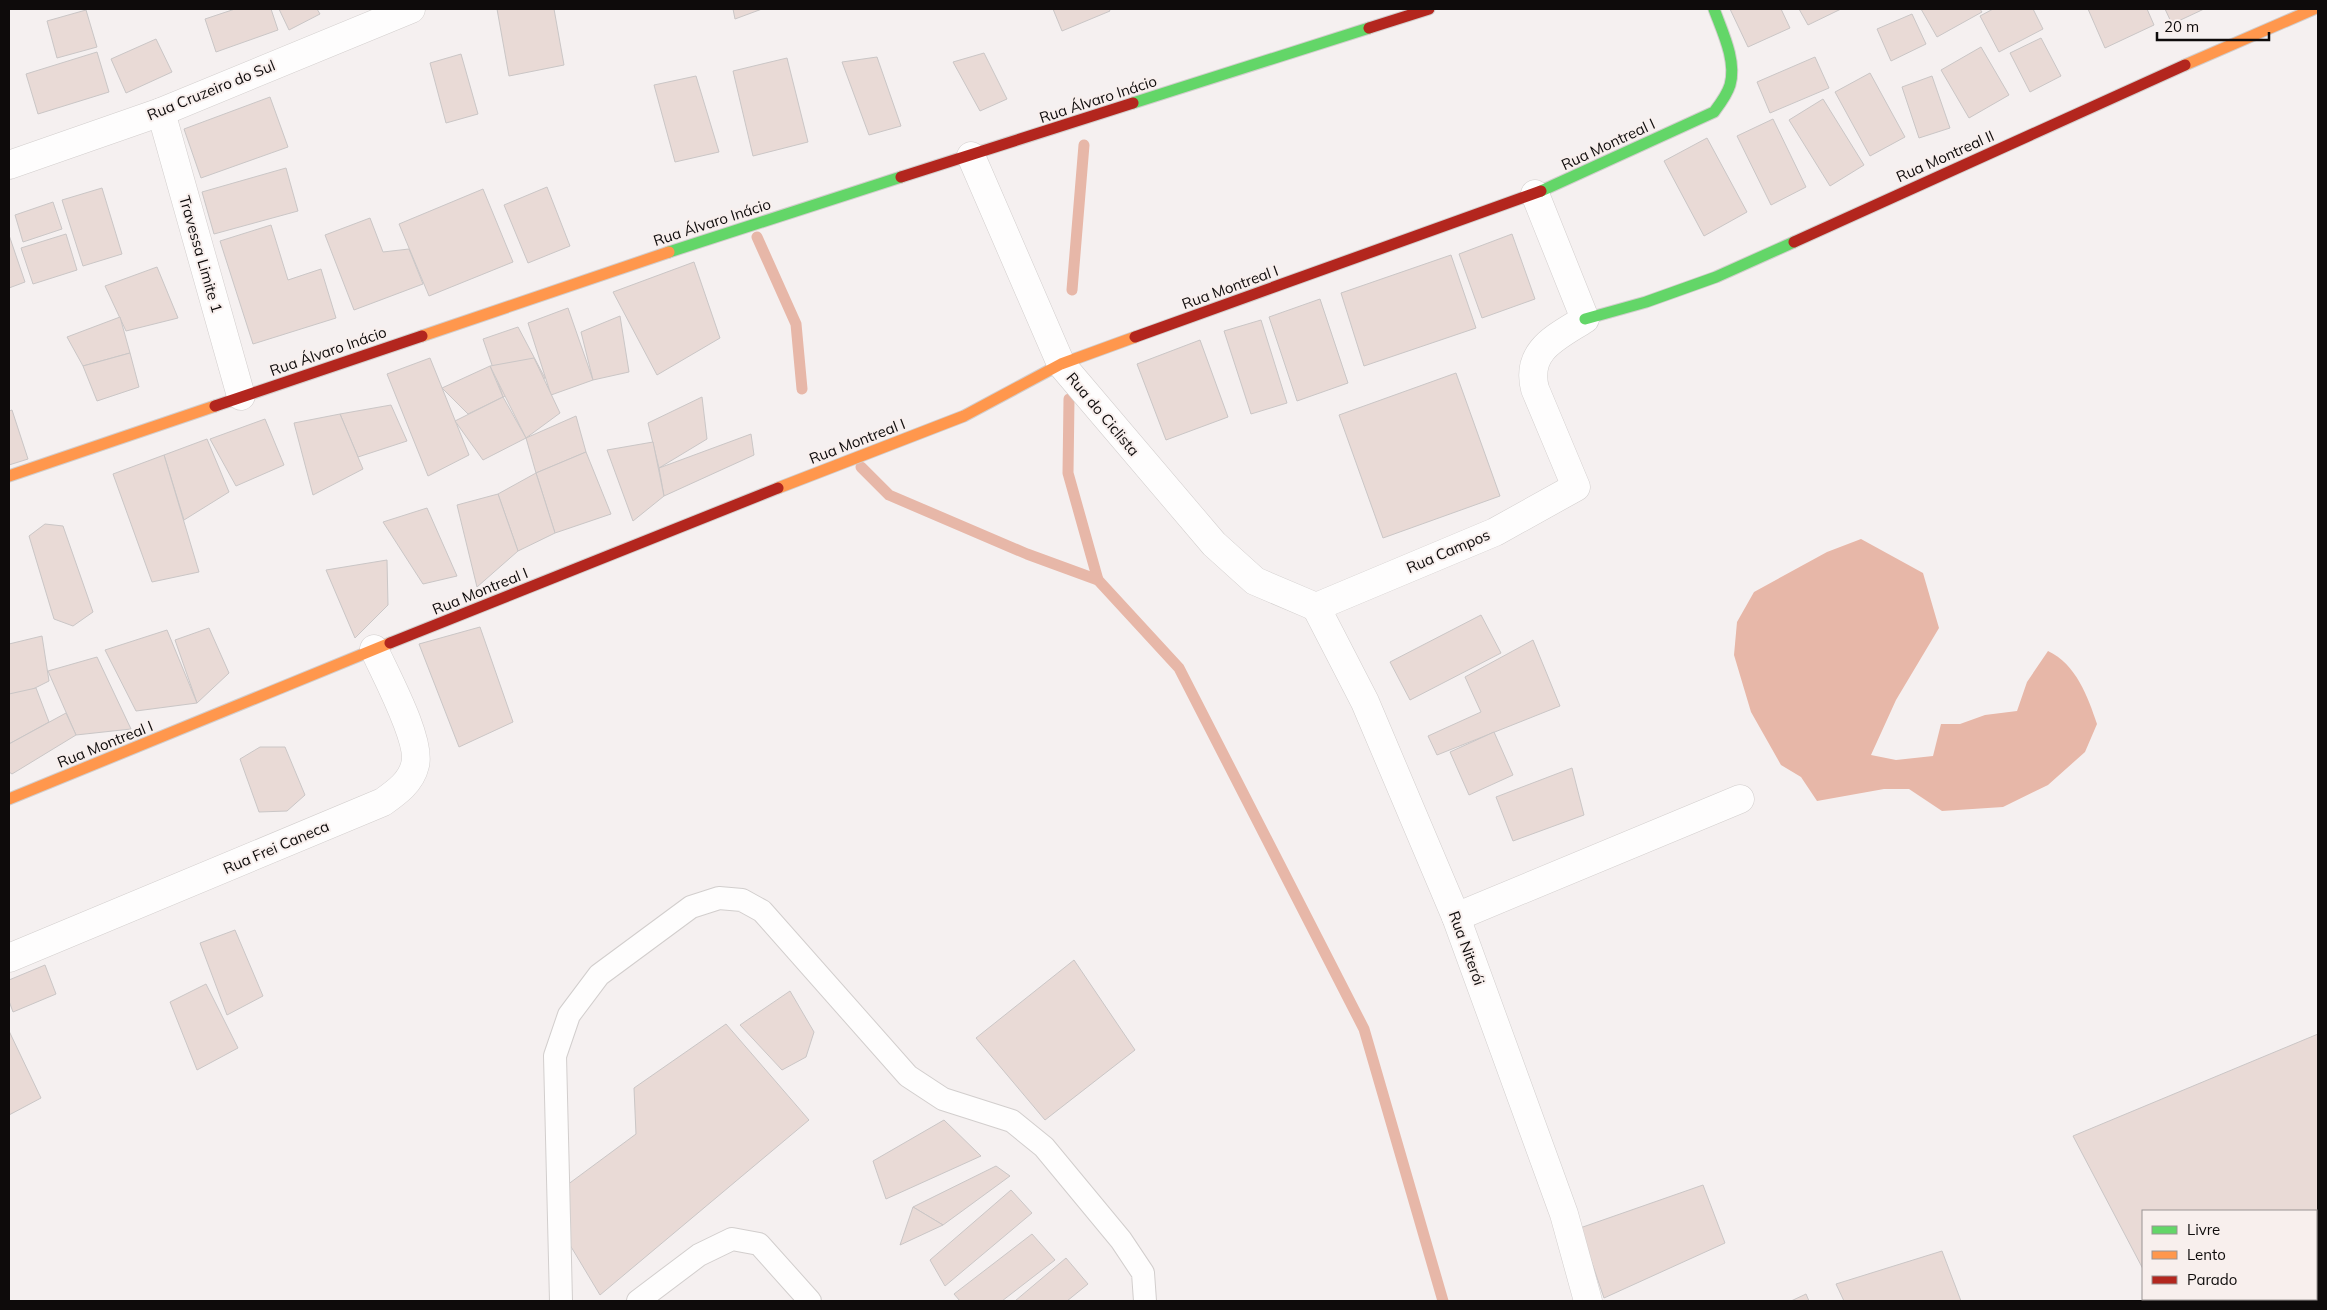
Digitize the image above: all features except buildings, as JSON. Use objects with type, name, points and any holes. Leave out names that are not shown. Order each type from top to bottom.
[{"type":"street","name":"Rua Cruzeiro do Sul","points":[[9,165],[161,112],[411,9]]},
{"type":"street","name":"Rua Montreal I","points":[[9,799],[374,649],[825,469],[964,416],[1061,364],[1535,194],[1714,112],[1726,94],[1731,80],[1729,63],[1714,9]]},
{"type":"street","name":"Rua Montreal II","points":[[1585,319],[1646,302],[1716,277],[2142,84],[2314,9]]},
{"type":"street","name":"Rua Álvaro Inácio","points":[[9,476],[741,228],[1423,10]]},
{"type":"street","name":"Travessa Limite 1","points":[[161,112],[241,396]]},
{"type":"street","name":"Rua do Ciclista","points":[[970,156],[1061,364],[1214,544],[1255,581],[1316,607]]},
{"type":"street","points":[[1535,194],[1585,319]]},
{"type":"street","name":"Rua Campos","points":[[1316,607],[1495,532],[1576,487],[1534,389],[1531,375],[1536,359],[1545,345],[1585,319]]},
{"type":"street","name":"Rua Niterói","points":[[1316,607],[1365,702],[1456,917],[1564,1214],[1588,1301]]},
{"type":"street","name":"Rua Frei Caneca","points":[[9,958],[383,802],[400,789],[411,776],[416,763],[411,730],[374,649]]},
{"type":"street","points":[[1456,917],[1740,799]]},
{"type":"lane","points":[[561,1301],[555,1056],[569,1015],[599,975],[691,906],[719,898],[742,900],[762,911],[908,1076],[943,1099],[1012,1120],[1044,1147],[1121,1240],[1143,1273],[1145,1301]]},
{"type":"lane","points":[[638,1301],[699,1255],[732,1239],[758,1244],[810,1301]]},
{"type":"shaded area","points":[[1861,539],[1923,573],[1939,628],[1896,700],[1871,755],[1896,760],[1933,756],[1941,724],[1960,724],[1985,715],[2017,711],[2027,682],[2048,651],[2066,664],[2080,682],[2097,724],[2085,752],[2048,785],[2003,807],[1942,811],[1909,789],[1884,789],[1817,801],[1801,777],[1781,765],[1751,712],[1734,655],[1737,622],[1754,592],[1827,552]]},
{"type":"waterway","points":[[1072,290],[1084,145]]},
{"type":"waterway","points":[[757,237],[796,324],[802,389]]},
{"type":"waterway","points":[[1069,399],[1068,473],[1098,580]]},
{"type":"waterway","points":[[861,467],[889,495],[1027,554],[1098,580],[1179,668],[1364,1029],[1443,1301]]},
{"type":"traffic: fast","points":[[1541,191],[1714,112],[1727,92],[1732,76],[1728,46],[1714,9]]},
{"type":"traffic: fast","points":[[1133,103],[1369,28]]},
{"type":"traffic: fast","points":[[669,252],[901,177]]},
{"type":"traffic: fast","points":[[1585,319],[1646,302],[1716,277],[1794,242]]},
{"type":"traffic: slow","points":[[2185,65],[2314,9]]},
{"type":"traffic: slow","points":[[422,336],[669,252]]},
{"type":"traffic: slow","points":[[778,488],[964,416],[1061,364],[1135,337]]},
{"type":"traffic: slow","points":[[9,476],[215,406]]},
{"type":"traffic: slow","points":[[9,799],[390,643]]},
{"type":"traffic: jam","points":[[1369,28],[1429,9]]},
{"type":"traffic: jam","points":[[1794,242],[2185,65]]},
{"type":"traffic: jam","points":[[901,177],[1133,103]]},
{"type":"traffic: jam","points":[[1135,337],[1541,191]]},
{"type":"traffic: jam","points":[[215,406],[422,336]]},
{"type":"traffic: jam","points":[[390,643],[778,488]]}]
